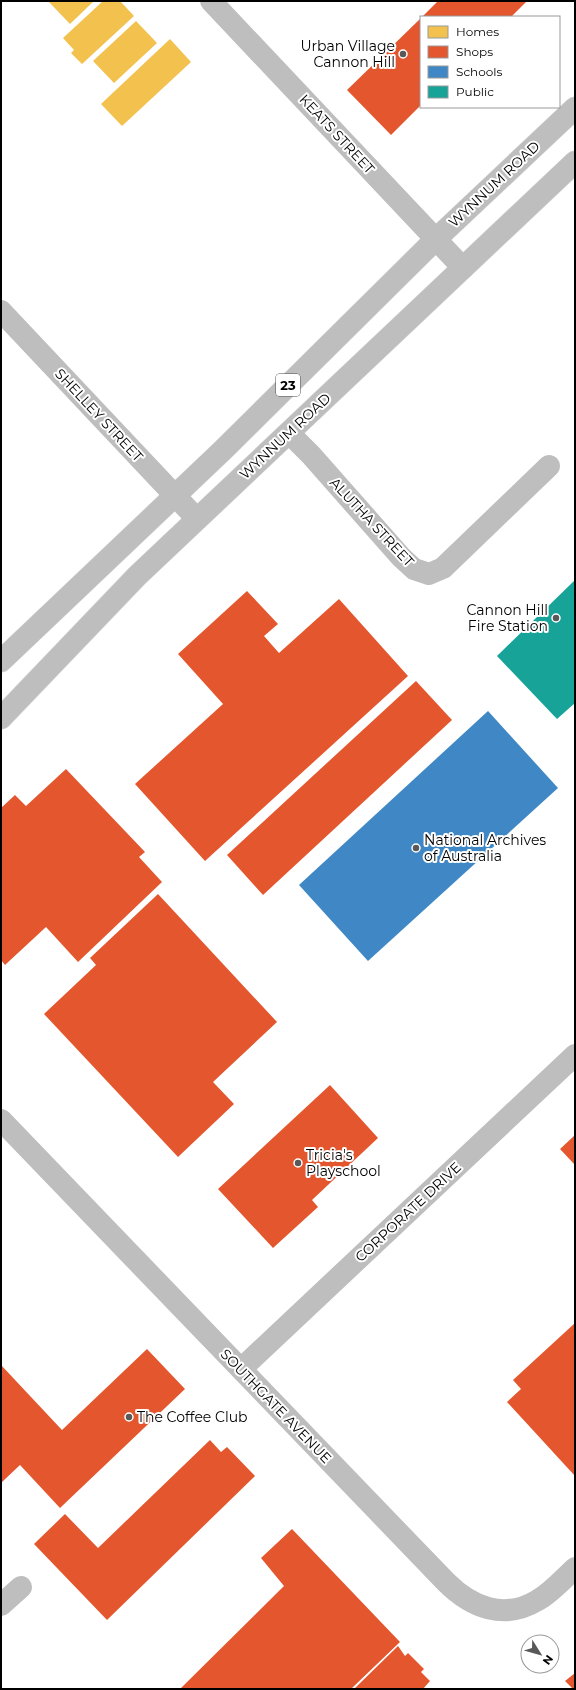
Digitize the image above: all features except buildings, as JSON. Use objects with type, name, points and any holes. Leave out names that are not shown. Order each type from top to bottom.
[{"type":"street","name":"KEATS STREET","points":[[212,1],[463,268]]},
{"type":"street","name":"WYNNUM ROAD","points":[[1,661],[176,496],[436,239],[575,108]]},
{"type":"street","name":"WYNNUM ROAD","points":[[1,718],[101,612],[197,519],[575,162]]},
{"type":"street","name":"SHELLEY STREET","points":[[1,310],[197,519]]},
{"type":"street","name":"ALUTHA STREET","points":[[289,433],[311,455],[401,557],[414,569],[429,574],[443,568],[549,466]]},
{"type":"street","name":"CORPORATE DRIVE","points":[[241,1369],[575,1055]]},
{"type":"street","name":"SOUTHGATE AVENUE","points":[[1,1120],[455,1591],[472,1603],[493,1610],[514,1609],[526,1606],[545,1595],[575,1568]]},
{"type":"street","points":[[1,1605],[21,1587]]},
{"type":"place","name":"Urban Village Cannon Hill","points":[[403,54]]},
{"type":"place","name":"Cannon Hill Fire Station","points":[[556,618]]},
{"type":"place","name":"National Archives of Australia","points":[[416,848]]},
{"type":"place","name":"Tricia's Playschool","points":[[298,1163]]},
{"type":"place","name":"The Coffee Club","points":[[129,1417]]}]
